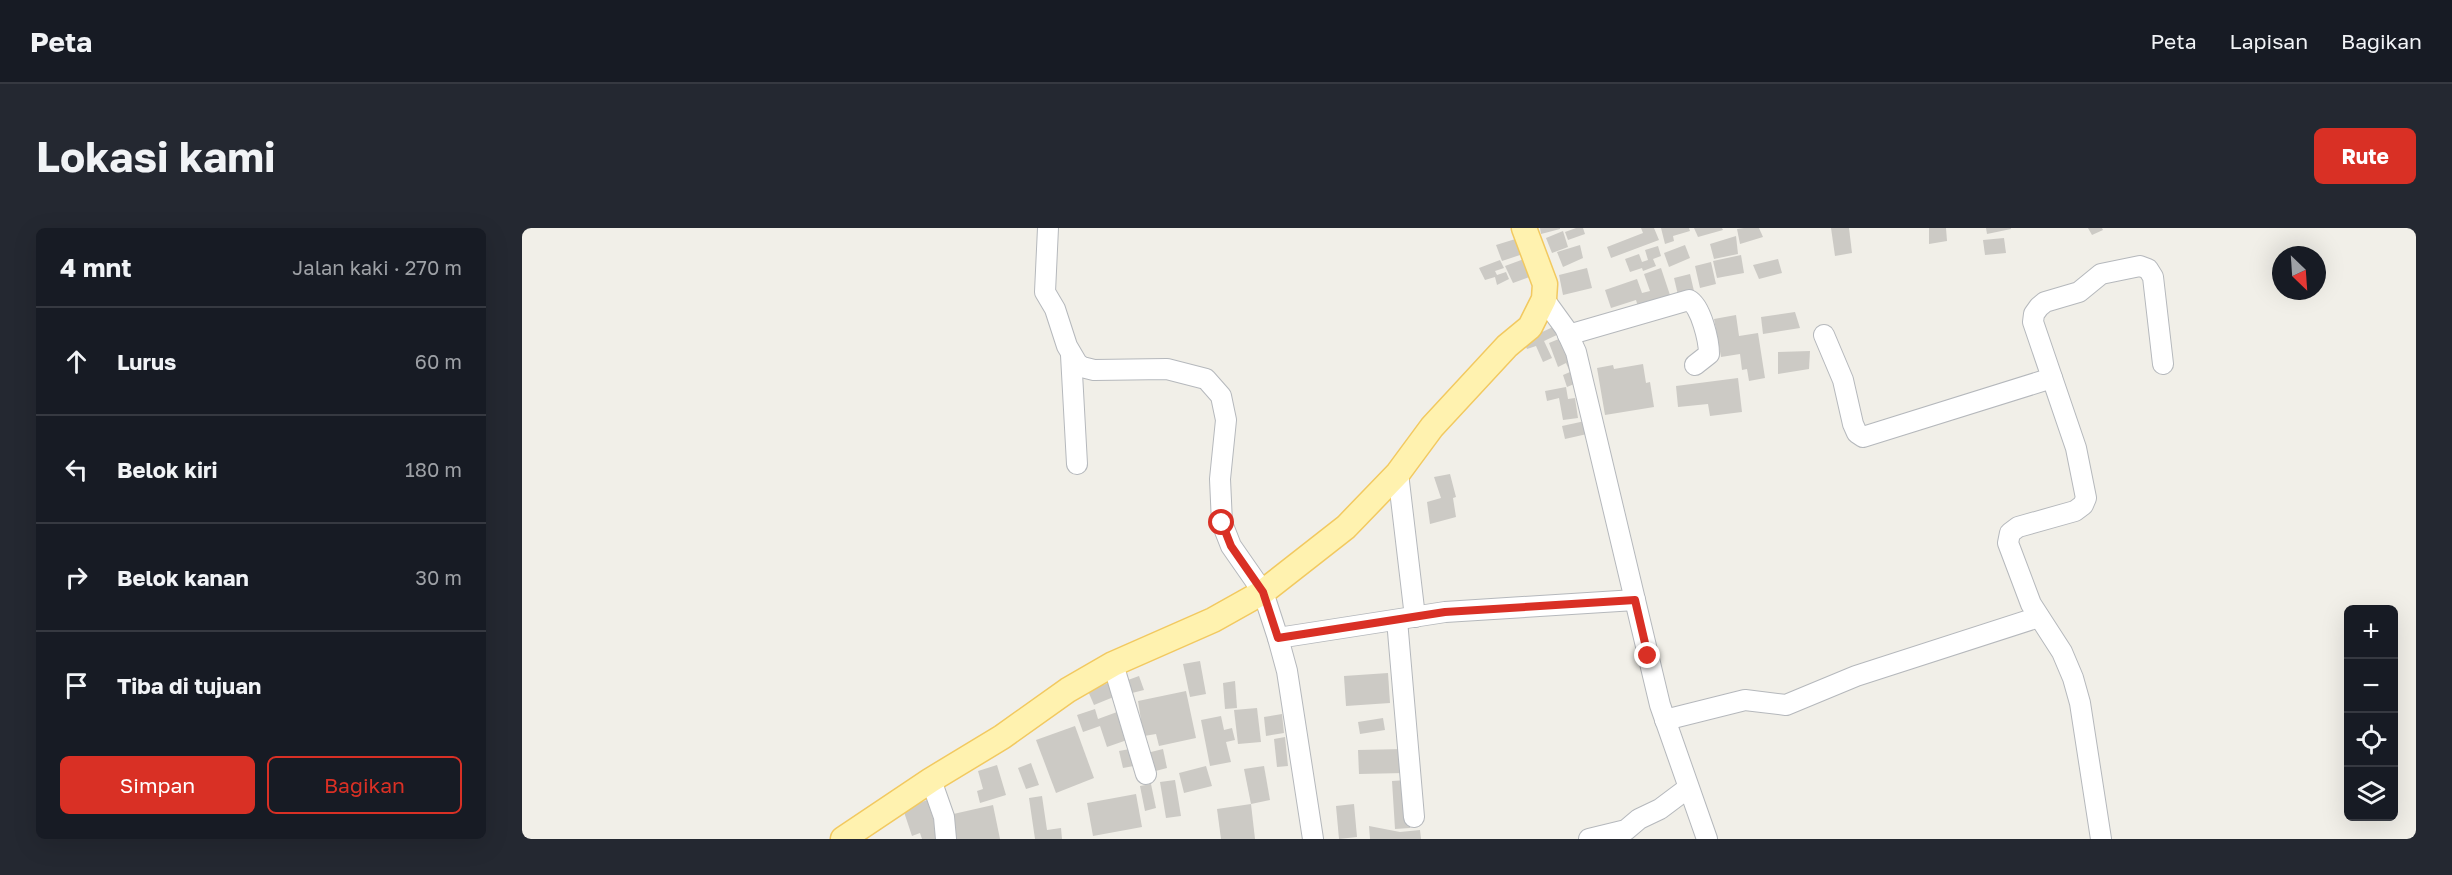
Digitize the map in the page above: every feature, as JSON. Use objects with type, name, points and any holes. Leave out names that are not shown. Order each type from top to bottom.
[{"type":"main road","points":[[843,839],[931,780],[1002,737],[1068,690],[1113,664],[1214,620],[1263,592],[1346,527],[1398,473],[1432,427],[1507,346],[1530,327],[1544,299],[1545,284],[1524,228]]},
{"type":"street","points":[[1048,228],[1045,292],[1055,309],[1071,355],[1077,464]]},
{"type":"street","points":[[2101,839],[2073,678],[2062,652],[2039,616],[2013,560],[2008,543],[2010,533],[2018,527],[2075,511],[2083,506],[2086,498],[2076,448],[2033,322],[2034,314],[2045,302],[2079,292],[2101,274],[2140,266],[2148,269],[2153,277],[2163,364]]},
{"type":"street","points":[[1544,299],[1568,335],[1576,352],[1665,720],[1707,839]]},
{"type":"street","points":[[1568,335],[1689,300],[1694,303],[1709,344],[1709,354],[1695,365]]},
{"type":"street","points":[[1824,335],[1843,380],[1853,424],[1857,433],[1863,438],[2052,378]]},
{"type":"street","points":[[1071,355],[1082,367],[1088,368],[1167,369],[1206,380],[1221,396],[1226,420],[1220,479],[1222,523],[1231,546],[1263,592],[1278,638],[1287,671],[1313,839]]},
{"type":"street","points":[[1398,473],[1413,817]]},
{"type":"street","points":[[1278,638],[1445,612],[1635,600]]},
{"type":"street","points":[[1665,720],[1745,700],[1786,705],[1797,702],[1856,676],[2039,616]]},
{"type":"street","points":[[1113,664],[1146,774]]},
{"type":"street","points":[[931,780],[944,817],[946,839]]},
{"type":"street","points":[[1589,839],[1626,830],[1639,819],[1660,809],[1688,788]]},
{"type":"building","points":[[1540,228],[1560,228],[1560,229],[1541,234]]},
{"type":"building","points":[[1583,228],[1585,234],[1568,240],[1565,232]]},
{"type":"building","points":[[1641,228],[1654,228],[1659,240],[1611,258],[1607,247],[1643,233]]},
{"type":"building","points":[[1661,228],[1689,228],[1690,231],[1673,236],[1674,241],[1665,244]]},
{"type":"building","points":[[1694,228],[1722,228],[1723,230],[1698,237]]},
{"type":"building","points":[[1759,228],[1763,237],[1740,244],[1737,229]]},
{"type":"building","points":[[1831,228],[1849,228],[1852,253],[1835,256]]},
{"type":"building","points":[[1929,228],[1946,228],[1947,241],[1929,244]]},
{"type":"building","points":[[1986,228],[2011,228],[2011,229],[1987,234]]},
{"type":"building","points":[[2088,228],[2102,228],[2103,230],[2092,235]]},
{"type":"building","points":[[1563,231],[1568,247],[1552,253],[1546,238]]},
{"type":"building","points":[[1736,236],[1738,254],[1714,259],[1710,244]]},
{"type":"building","points":[[1522,237],[1526,253],[1502,261],[1496,245]]},
{"type":"building","points":[[2004,238],[2006,253],[1985,255],[1983,240]]},
{"type":"building","points":[[1580,245],[1583,258],[1563,267],[1557,252]]},
{"type":"building","points":[[1685,245],[1690,258],[1669,267],[1664,253]]},
{"type":"building","points":[[1658,246],[1661,256],[1653,259],[1656,266],[1643,271],[1642,268],[1630,272],[1625,259],[1639,254],[1642,262],[1648,260],[1645,250]]},
{"type":"building","points":[[1741,255],[1744,273],[1717,278],[1713,261]]},
{"type":"building","points":[[1529,257],[1535,275],[1513,283],[1505,266]]},
{"type":"building","points":[[1778,259],[1782,273],[1759,279],[1753,265]]},
{"type":"building","points":[[1500,260],[1504,268],[1495,271],[1497,275],[1506,272],[1509,279],[1497,285],[1495,277],[1485,280],[1479,268]]},
{"type":"building","points":[[1711,262],[1716,284],[1700,288],[1695,266]]},
{"type":"building","points":[[1587,268],[1592,288],[1563,295],[1559,275]]},
{"type":"building","points":[[1661,268],[1671,298],[1639,310],[1636,300],[1611,308],[1605,290],[1637,279],[1642,293],[1650,291],[1644,274]]},
{"type":"building","points":[[1690,274],[1694,291],[1678,295],[1674,278]]},
{"type":"building","points":[[1795,312],[1800,328],[1763,334],[1761,317]]},
{"type":"building","points":[[1736,315],[1739,336],[1758,333],[1765,378],[1749,381],[1747,369],[1742,370],[1740,354],[1721,357],[1714,319]]},
{"type":"building","points":[[1555,326],[1559,334],[1544,341],[1552,358],[1543,362],[1536,346],[1527,349],[1523,341]]},
{"type":"building","points":[[1566,336],[1579,382],[1567,387],[1563,375],[1570,372],[1566,363],[1558,367],[1549,343]]},
{"type":"building","points":[[1810,351],[1809,369],[1778,374],[1778,352]]},
{"type":"building","points":[[1643,364],[1646,383],[1650,382],[1654,407],[1605,415],[1597,368],[1613,365],[1614,369]]},
{"type":"building","points":[[1738,378],[1742,412],[1710,416],[1708,404],[1678,407],[1676,386]]},
{"type":"building","points":[[1566,387],[1568,399],[1575,398],[1578,418],[1563,420],[1559,398],[1547,401],[1545,391]]},
{"type":"building","points":[[1585,421],[1587,434],[1565,439],[1562,426]]},
{"type":"building","points":[[1450,474],[1456,497],[1453,498],[1456,517],[1430,524],[1427,502],[1441,498],[1434,477]]},
{"type":"building","points":[[1200,661],[1206,694],[1190,697],[1183,664]]},
{"type":"building","points":[[1388,673],[1390,703],[1346,706],[1344,676]]},
{"type":"building","points":[[1139,676],[1144,690],[1132,693],[1128,680]]},
{"type":"building","points":[[1235,681],[1237,708],[1225,709],[1223,683]]},
{"type":"building","points":[[1110,682],[1116,696],[1094,705],[1088,691]]},
{"type":"building","points":[[1186,691],[1196,738],[1159,746],[1156,734],[1138,737],[1135,721],[1141,720],[1138,701]]},
{"type":"building","points":[[1257,708],[1261,742],[1238,744],[1234,710]]},
{"type":"building","points":[[1095,709],[1098,719],[1117,712],[1127,740],[1107,747],[1100,726],[1083,732],[1077,715]]},
{"type":"building","points":[[1282,714],[1284,733],[1266,736],[1264,717]]},
{"type":"building","points":[[1221,716],[1224,730],[1232,728],[1235,740],[1226,742],[1231,762],[1210,766],[1201,720]]},
{"type":"building","points":[[1383,718],[1385,730],[1360,734],[1358,722]]},
{"type":"building","points":[[1075,726],[1094,778],[1056,793],[1036,740]]},
{"type":"building","points":[[1285,737],[1288,766],[1277,767],[1274,739]]},
{"type":"building","points":[[1135,748],[1139,765],[1123,768],[1119,751]]},
{"type":"building","points":[[1163,749],[1167,768],[1148,773],[1143,754]]},
{"type":"building","points":[[1404,749],[1404,773],[1359,774],[1358,750]]},
{"type":"building","points":[[1031,763],[1039,785],[1026,789],[1018,768]]},
{"type":"building","points":[[997,765],[1006,795],[980,803],[977,791],[983,789],[978,771]]},
{"type":"building","points":[[1206,766],[1212,786],[1184,793],[1179,773]]},
{"type":"building","points":[[1264,766],[1270,800],[1251,804],[1244,769]]},
{"type":"building","points":[[1175,780],[1181,816],[1166,818],[1160,782]]},
{"type":"building","points":[[1407,780],[1410,828],[1395,829],[1392,781]]},
{"type":"building","points":[[1151,784],[1156,808],[1145,811],[1140,786]]},
{"type":"building","points":[[1136,794],[1142,827],[1093,836],[1087,803]]},
{"type":"building","points":[[1042,796],[1047,830],[1061,828],[1062,839],[1035,839],[1029,798]]},
{"type":"building","points":[[927,800],[940,839],[922,839],[920,833],[912,836],[903,809]]},
{"type":"building","points":[[1251,804],[1255,839],[1221,839],[1217,809]]},
{"type":"building","points":[[1354,804],[1357,837],[1339,839],[1336,806]]},
{"type":"building","points":[[993,805],[1000,839],[954,839],[949,815]]},
{"type":"building","points":[[1369,826],[1400,832],[1420,830],[1421,839],[1370,839]]},
{"type":"route","points":[[1222,523],[1231,546],[1263,592],[1278,638],[1445,612],[1635,600],[1648,656]]}]
